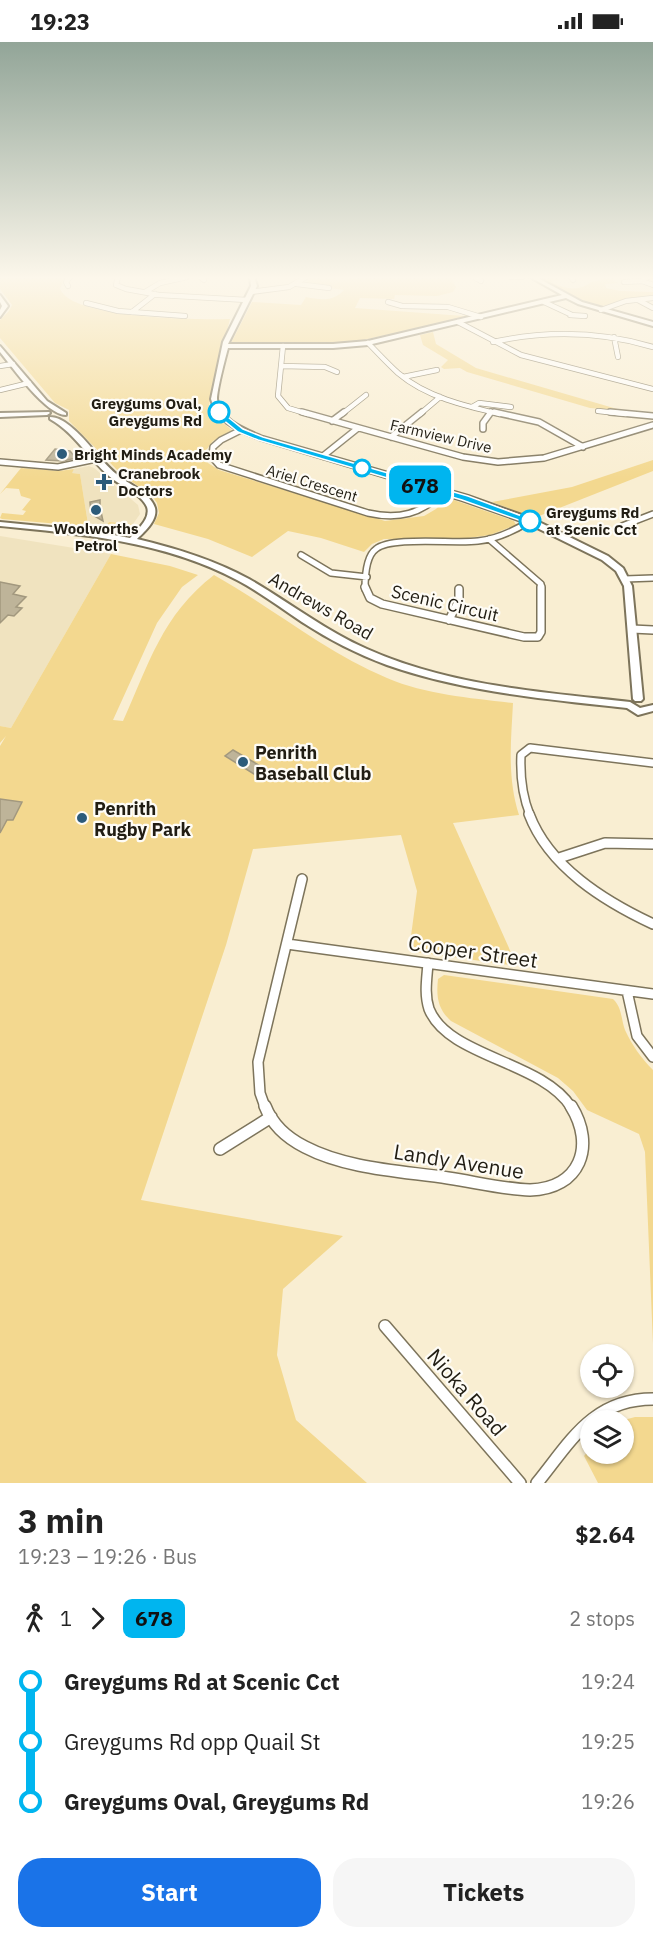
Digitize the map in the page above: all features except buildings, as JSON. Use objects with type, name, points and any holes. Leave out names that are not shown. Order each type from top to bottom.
[{"type":"street","points":[[333,344],[225,346],[215,403],[225,419],[241,430],[444,492],[530,521],[605,558],[618,568],[628,588],[633,629],[634,702]]},
{"type":"street","points":[[369,344],[403,377],[440,397],[472,407],[539,422],[583,447]]},
{"type":"street","points":[[498,344],[521,355],[619,382],[653,388]]},
{"type":"street","points":[[615,344],[618,357]]},
{"type":"street","name":"Farmview Drive","points":[[283,346],[278,396],[281,402],[296,411],[463,457],[498,462],[539,460],[653,425]]},
{"type":"street","points":[[0,348],[45,402],[50,415],[64,424],[115,478],[146,499],[151,508],[150,518],[135,534]]},
{"type":"street","points":[[0,366],[13,364]]},
{"type":"street","points":[[281,366],[325,367],[337,372]]},
{"type":"street","points":[[403,377],[437,369]]},
{"type":"street","points":[[0,390],[29,383]]},
{"type":"street","points":[[332,421],[366,395]]},
{"type":"street","points":[[391,437],[440,397]]},
{"type":"street","points":[[45,402],[63,412]]},
{"type":"street","points":[[472,407],[481,403],[511,407]]},
{"type":"street","points":[[598,411],[653,416]]},
{"type":"street","points":[[0,415],[50,415],[63,412]]},
{"type":"street","points":[[63,412],[64,424]]},
{"type":"street","points":[[483,429],[483,423],[492,412]]},
{"type":"street","points":[[323,456],[357,428]]},
{"type":"street","name":"Ariel Crescent","points":[[241,430],[221,440],[213,447],[211,455],[217,464],[372,514],[398,517],[418,513],[430,506],[444,492]]},
{"type":"street","points":[[0,462],[62,467],[96,459]]},
{"type":"street","points":[[617,531],[622,526],[653,514]]},
{"type":"street","points":[[301,555],[330,573],[367,577],[373,552],[386,543],[450,543],[489,539],[513,532],[530,521]]},
{"type":"street","name":"Andrews Road","points":[[0,524],[135,534],[150,543],[195,558],[235,576],[332,636],[389,662],[438,677],[496,690],[634,702],[639,712],[645,712],[651,708]]},
{"type":"street","name":"Scenic Circuit","points":[[367,577],[365,590],[374,601],[539,639],[541,584],[489,539]]},
{"type":"street","points":[[625,579],[653,578]]},
{"type":"street","points":[[449,620],[459,600],[459,589]]},
{"type":"street","points":[[633,629],[653,630]]},
{"type":"street","points":[[653,763],[533,748],[523,751],[520,755],[521,781],[528,810],[539,833],[559,858],[601,895],[653,924]]},
{"type":"street","points":[[559,858],[599,842],[622,840],[653,844]]},
{"type":"street","name":"Landy Avenue","points":[[302,879],[258,1062],[260,1092],[271,1117],[284,1133],[302,1146],[322,1156],[523,1190],[552,1188],[572,1174],[582,1155],[581,1124],[573,1107],[554,1088],[451,1034],[440,1025],[431,1012],[427,1000],[428,963]]},
{"type":"street","name":"Cooper Street","points":[[287,944],[653,994]]},
{"type":"street","points":[[627,991],[637,1036],[653,1057]]},
{"type":"street","points":[[220,1149],[271,1117]]},
{"type":"street","name":"Nioka Road","points":[[385,1326],[520,1483]]},
{"type":"street","points":[[537,1483],[602,1410],[621,1400],[653,1399]]},
{"type":"shaded area","points":[[5,344],[224,344],[209,405],[213,415],[233,431],[213,441],[204,453],[208,463],[219,470],[385,521],[424,516],[446,499],[451,499],[514,521],[516,525],[490,535],[468,538],[384,539],[372,544],[364,552],[321,538],[288,531],[252,557],[208,539],[154,524],[159,513],[157,503],[152,496],[121,474],[69,421],[69,410],[55,403]]},
{"type":"shaded area","points":[[436,344],[476,368],[624,411],[590,408],[460,368],[444,369],[441,367],[448,360],[423,345]]},
{"type":"shaded area","points":[[653,460],[653,471],[534,518],[492,502],[572,487]]},
{"type":"shaded area","points":[[89,466],[138,505],[140,514],[133,524],[109,522],[106,526],[88,524],[80,474],[71,473],[74,469]]},
{"type":"shaded area","points":[[21,468],[59,471],[74,469],[72,473],[80,474],[88,524],[106,526],[109,522],[133,524],[117,529],[0,518],[2,513],[23,515],[26,511],[22,510],[31,499],[21,496],[19,489],[6,488],[0,494]]},
{"type":"shaded area","points":[[0,536],[111,554],[11,728],[0,726]]},
{"type":"shaded area","points":[[111,554],[170,566],[198,575],[182,587],[157,623],[113,720],[123,721],[169,624],[196,590],[214,575],[342,656],[387,678],[433,692],[513,703],[511,773],[519,815],[453,823],[517,966],[409,951],[417,891],[401,835],[253,849],[226,945],[141,1200],[343,1236],[283,1289],[277,1355],[296,1420],[367,1483],[0,1483],[0,746],[6,736],[0,743],[0,726],[11,728]]},
{"type":"shaded area","points":[[444,975],[613,999],[618,1006],[628,1036],[653,1070],[653,1344],[645,1152],[639,1134],[587,1110],[573,1091],[558,1078],[451,1021],[443,1012],[437,991],[438,979]]},
{"type":"shaded area","points":[[634,1417],[653,1417],[653,1483],[598,1483],[588,1464],[634,1464]]},
{"type":"bus line","name":"678","points":[[219,412],[241,430],[261,438],[465,498],[530,521]]},
{"type":"place","name":"Greygums Oval, Greygums Rd","points":[[219,412]]},
{"type":"place","name":"Bright Minds Academy","points":[[62,454]]},
{"type":"place","name":"Cranebrook Doctors","points":[[104,482]]},
{"type":"place","name":"Woolworths Petrol","points":[[96,510]]},
{"type":"place","name":"Greygums Rd at Scenic Cct","points":[[530,521]]},
{"type":"place","name":"Penrith Baseball Club","points":[[243,762]]},
{"type":"place","name":"Penrith Rugby Park","points":[[82,818]]}]
